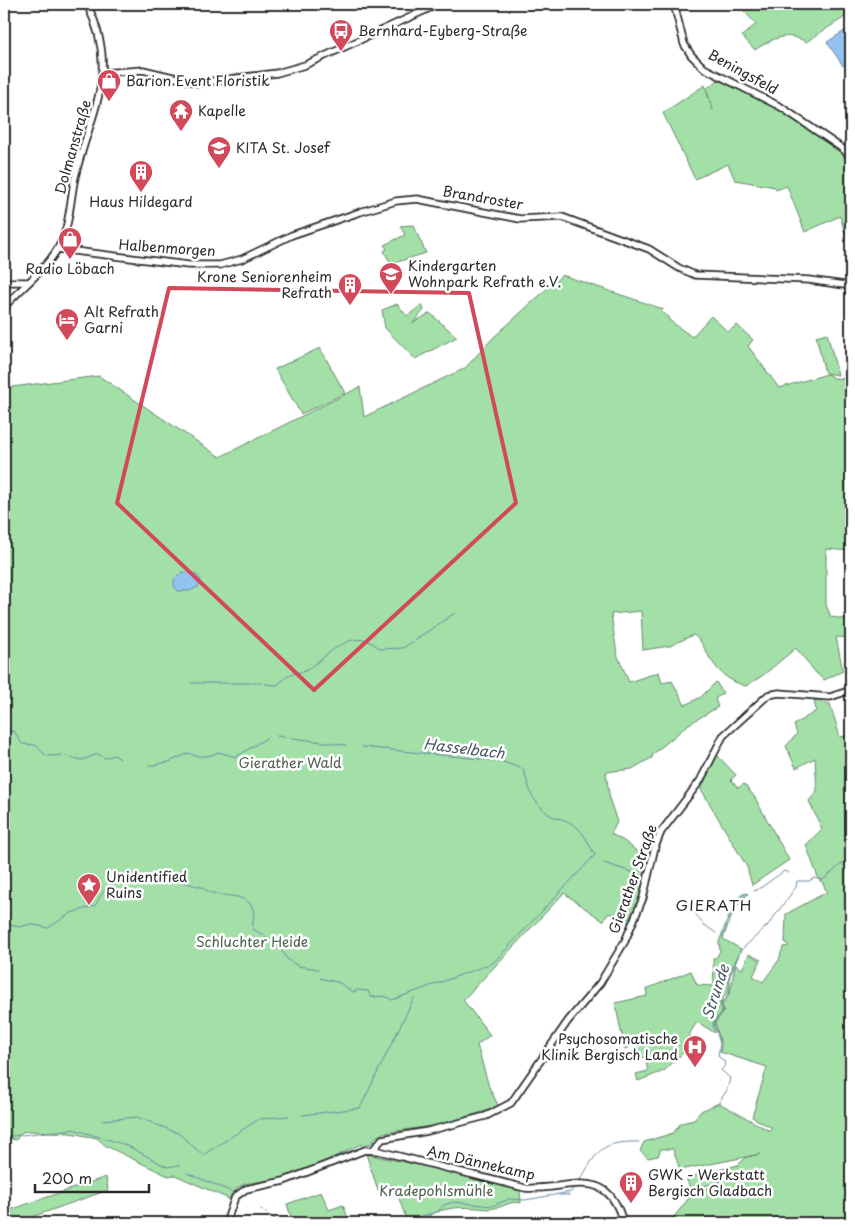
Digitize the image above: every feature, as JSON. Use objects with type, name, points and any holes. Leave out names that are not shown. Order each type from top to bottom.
[{"type":"street","name":"Dolmanstraße","points":[[4,307],[58,250],[64,235],[78,165],[98,103],[103,73],[99,36],[87,4]]},
{"type":"street","points":[[103,73],[143,70],[198,83],[276,73],[305,65],[438,4]]},
{"type":"street","name":"Beningsfeld","points":[[674,4],[684,44],[691,55],[704,68],[780,107],[841,147],[851,157]]},
{"type":"street","name":"Brandroster","points":[[326,224],[368,209],[407,199],[428,201],[475,212],[520,219],[556,216],[649,249],[687,273],[809,280],[851,286]]},
{"type":"street","name":"Halbenmorgen","points":[[58,250],[188,265],[220,265],[242,259],[292,236],[326,224]]},
{"type":"street","points":[[7,282],[27,282]]},
{"type":"street","points":[[7,282],[14,288],[14,296]]},
{"type":"street","name":"Gierather Straße","points":[[226,1223],[235,1197],[246,1189],[284,1181],[357,1152],[373,1150],[382,1139],[478,1118],[501,1110],[511,1103],[568,1021],[600,983],[625,941],[643,898],[655,847],[661,832],[700,781],[723,736],[768,695],[778,693],[830,697],[851,690]]},
{"type":"street","name":"Am Dännekamp","points":[[373,1150],[525,1188],[551,1188],[578,1183],[599,1186],[610,1195],[619,1209],[623,1223]]},
{"type":"highlighted area","points":[[169,288],[469,293],[516,503],[314,690],[117,503]]},
{"type":"green space","points":[[753,4],[851,4],[851,13],[806,42],[793,37],[780,37],[755,50],[742,36],[756,24],[744,11]]},
{"type":"green space","points":[[718,80],[778,108],[788,117],[792,116],[839,149],[851,160],[851,254],[840,216],[805,232],[787,186],[776,190],[775,187],[735,180],[728,164],[695,179],[663,113],[705,85],[706,89]]},
{"type":"green space","points":[[413,225],[426,253],[391,264],[384,251],[387,249],[384,245],[405,235],[400,226]]},
{"type":"green space","name":"Schluchter Heide","points":[[562,275],[663,309],[661,312],[669,317],[669,320],[692,337],[711,316],[728,332],[737,325],[753,340],[748,346],[779,388],[827,374],[834,378],[851,379],[851,551],[826,549],[826,605],[831,617],[851,620],[851,638],[836,637],[843,671],[824,680],[796,648],[762,676],[746,686],[733,681],[723,674],[714,665],[700,640],[693,635],[670,646],[643,650],[641,611],[611,614],[617,654],[629,682],[659,672],[662,683],[672,681],[685,705],[701,697],[716,682],[723,693],[715,699],[718,707],[689,724],[652,755],[653,757],[632,769],[606,772],[610,801],[617,822],[611,834],[624,841],[649,861],[639,902],[631,924],[609,913],[603,921],[564,893],[463,1000],[490,1035],[477,1045],[489,1087],[499,1107],[438,1125],[383,1133],[376,1137],[371,1144],[359,1145],[294,1176],[244,1184],[236,1189],[229,1199],[175,1175],[168,1176],[106,1146],[97,1138],[70,1133],[29,1131],[22,1132],[16,1140],[4,1137],[4,388],[99,376],[220,457],[360,387],[364,417],[465,368],[493,338]]},
{"type":"green space","points":[[397,304],[407,316],[422,305],[424,310],[413,323],[430,313],[457,337],[415,359],[385,328],[382,310]]},
{"type":"green space","points":[[827,333],[838,375],[825,373],[816,336]]},
{"type":"green space","points":[[320,348],[345,393],[301,414],[275,369]]},
{"type":"green space","points":[[814,700],[830,704],[840,737],[851,735],[851,1223],[669,1223],[689,1198],[721,1181],[691,1190],[686,1178],[738,1165],[746,1157],[761,1154],[680,1170],[673,1149],[661,1149],[658,1156],[648,1158],[640,1151],[644,1142],[673,1133],[681,1123],[694,1120],[701,1111],[719,1103],[770,1131],[772,1128],[752,1117],[767,1067],[720,1052],[721,1044],[715,1023],[724,1011],[722,1003],[729,995],[736,964],[742,969],[749,954],[761,960],[753,976],[763,982],[779,960],[783,947],[789,946],[785,942],[786,914],[827,892],[819,880],[806,845],[822,829],[809,801],[817,791],[815,758],[796,768],[786,746],[797,734],[794,725],[816,711]]},
{"type":"green space","points":[[717,755],[736,775],[731,780],[738,788],[744,784],[754,796],[789,860],[752,885],[747,867],[701,789]]},
{"type":"green space","points":[[745,893],[748,894],[735,909],[723,939],[741,949],[729,975],[729,990],[720,1003],[722,1012],[713,1023],[715,1033],[697,1022],[690,1033],[690,1046],[664,1071],[638,1081],[636,1074],[648,1071],[645,1057],[640,1058],[635,1045],[625,1049],[615,1003],[647,996],[646,989],[691,971],[697,985],[714,986],[713,958],[716,958],[720,951],[719,942],[730,913],[740,896]]},
{"type":"green space","name":"Kradepohlsmühle","points":[[366,1154],[437,1169],[520,1191],[521,1203],[514,1202],[490,1209],[453,1208],[431,1214],[420,1223],[390,1223],[406,1218],[394,1185],[378,1190]]},
{"type":"green space","points":[[106,1177],[108,1190],[15,1223],[4,1223],[4,1212]]},
{"type":"green space","name":"Kradepohlsmühle","points":[[321,1192],[329,1210],[343,1205],[350,1223],[293,1223],[287,1204]]},
{"type":"water","points":[[846,30],[851,37],[851,61],[843,66],[827,42]]},
{"type":"water","points":[[182,572],[193,573],[197,576],[201,580],[198,587],[189,591],[178,591],[174,586],[174,580]]},
{"type":"waterway","points":[[265,684],[277,685],[294,673],[305,671],[331,651],[350,641],[370,642],[380,649],[403,648],[455,613]]},
{"type":"waterway","points":[[191,683],[261,683]]},
{"type":"waterway","name":"Hasselbach","points":[[4,732],[14,731],[22,744],[36,745],[45,755],[49,756],[62,755],[82,760],[98,754],[105,758],[114,755],[120,759]]},
{"type":"waterway","name":"Hasselbach","points":[[277,736],[346,745]]},
{"type":"waterway","name":"Hasselbach","points":[[149,766],[169,762],[189,753],[203,756],[218,752],[236,757],[268,737]]},
{"type":"waterway","name":"Hasselbach","points":[[362,747],[500,761],[523,769],[532,796],[538,804]]},
{"type":"waterway","points":[[320,978],[340,983],[353,992],[358,990],[368,991],[371,997],[385,996],[392,1000],[493,963],[595,855],[579,829],[566,821],[552,816],[540,806]]},
{"type":"waterway","name":"Strunde","points":[[851,821],[847,833],[851,847]]},
{"type":"waterway","name":"Strunde","points":[[719,1102],[727,1090],[730,1078],[721,1070],[725,1066],[724,1061],[718,1056],[720,1044],[714,1023],[723,1011],[721,1003],[726,999],[730,990],[730,976],[741,950],[768,925],[796,887],[797,881],[809,881],[814,878],[823,880],[851,856]]},
{"type":"waterway","name":"Hasselbach","points":[[604,863],[638,874],[644,866]]},
{"type":"waterway","name":"Hasselbach","points":[[754,891],[784,871],[789,873]]},
{"type":"waterway","points":[[145,880],[158,877],[173,879],[202,887],[214,894],[244,899],[253,909],[253,929],[276,943],[288,960],[298,966],[318,969]]},
{"type":"waterway","points":[[4,924],[20,927],[30,924],[48,928],[71,913],[95,906],[105,890],[114,883],[120,881],[132,883],[139,880]]},
{"type":"waterway","name":"Hasselbach","points":[[723,937],[734,910],[744,895]]},
{"type":"waterway","name":"Hasselbach","points":[[687,903],[703,924],[716,933]]},
{"type":"waterway","points":[[302,1115],[360,1108],[414,998]]},
{"type":"waterway","points":[[102,1120],[137,1117],[178,1133],[203,1155],[259,1119],[289,1116]]},
{"type":"waterway","points":[[4,1137],[73,1129],[126,1145],[167,1167],[179,1165]]},
{"type":"waterway","name":"Strunde","points":[[578,1183],[590,1163],[601,1150],[615,1144],[639,1142]]},
{"type":"waterway","points":[[187,1173],[235,1193]]},
{"type":"waterway","name":"Strunde","points":[[415,1223],[419,1217],[437,1212],[444,1205],[453,1202],[492,1206],[509,1199],[525,1200],[571,1192],[573,1188]]},
{"type":"waterway","name":"Strunde","points":[[559,1195],[569,1195]]},
{"type":"waterway","points":[[261,1209],[280,1223]]},
{"type":"waterway","points":[[406,1220],[415,1222]]},
{"type":"place","name":"Bernhard-Eyberg-Straße","points":[[341,52]]},
{"type":"place","name":"Barion Event Floristik","points":[[109,102]]},
{"type":"place","name":"Kapelle","points":[[181,132]]},
{"type":"place","name":"KITA St. Josef","points":[[219,169]]},
{"type":"place","name":"Haus Hildegard","points":[[141,193]]},
{"type":"place","name":"Radio Löbach","points":[[70,260]]},
{"type":"place","name":"Kindergarten Wohnpark Refrath e.V.","points":[[391,295]]},
{"type":"place","name":"Krone Seniorenheim Refrath","points":[[350,306]]},
{"type":"place","name":"Alt Refrath Garni","points":[[67,341]]},
{"type":"place","name":"Unidentified Ruins","points":[[89,906]]},
{"type":"place","name":"Psychosomatische Klinik Bergisch Land","points":[[695,1068]]},
{"type":"place","name":"GWK - Werkstatt Bergisch Gladbach","points":[[631,1204]]},
{"type":"district","name":"GIERATH","points":[[714,906]]},
{"type":"park label","name":"Gierather Wald","points":[[290,763]]}]
